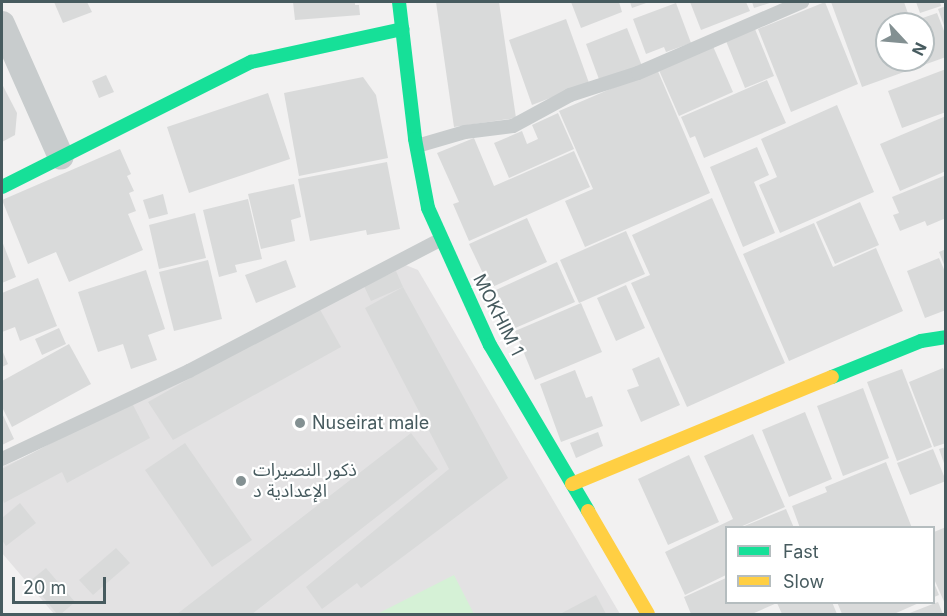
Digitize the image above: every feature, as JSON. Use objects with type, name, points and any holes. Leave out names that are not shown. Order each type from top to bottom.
[{"type":"street","name":"MOKHIM 1","points":[[399,2],[417,146],[428,208],[490,345],[648,615]]},
{"type":"street","points":[[2,24],[61,157]]},
{"type":"street","points":[[2,188],[251,62],[287,52],[402,29]]},
{"type":"street","points":[[572,484],[921,341],[945,337]]},
{"type":"lane","points":[[417,146],[465,132],[513,126],[570,95],[638,73],[802,2]]},
{"type":"lane","points":[[2,459],[189,371],[441,240]]},
{"type":"shaded area","name":"Nuseirat male","points":[[403,264],[418,270],[620,614],[54,614],[2,553],[2,467],[49,446]]},
{"type":"green space","points":[[454,575],[474,614],[377,614]]},
{"type":"building","points":[[54,2],[87,2],[92,12],[63,23]]},
{"type":"building","points":[[293,2],[355,2],[355,5],[359,5],[360,15],[295,20]]},
{"type":"building","points":[[436,2],[499,2],[516,118],[454,127]]},
{"type":"building","points":[[571,2],[619,2],[622,12],[581,28]]},
{"type":"building","points":[[630,2],[649,2],[632,8]]},
{"type":"building","points":[[690,2],[746,2],[750,11],[701,30]]},
{"type":"building","points":[[752,2],[773,2],[754,8]]},
{"type":"building","points":[[825,2],[858,84],[791,112],[758,29]]},
{"type":"building","points":[[831,2],[904,2],[908,12],[875,12],[875,72],[904,72],[862,87]]},
{"type":"building","points":[[916,2],[940,2],[941,6],[920,12]]},
{"type":"building","points":[[676,3],[691,43],[666,52],[664,47],[646,54],[633,19]]},
{"type":"building","points":[[946,6],[946,28],[945,28],[938,9]]},
{"type":"building","points":[[937,13],[946,36],[946,57],[935,61],[935,14]]},
{"type":"building","points":[[566,19],[589,83],[532,105],[509,40]]},
{"type":"building","points":[[627,28],[642,66],[600,82],[586,44]]},
{"type":"building","points":[[755,29],[774,76],[745,88],[726,41]]},
{"type":"building","points":[[712,44],[733,92],[679,116],[658,68]]},
{"type":"building","points":[[657,69],[710,193],[585,247],[565,201],[593,189],[559,111]]},
{"type":"building","points":[[946,69],[946,112],[902,128],[888,91]]},
{"type":"building","points":[[106,75],[114,92],[99,98],[92,81]]},
{"type":"building","points":[[363,77],[376,95],[388,158],[299,176],[284,93]]},
{"type":"building","points":[[767,80],[786,123],[704,158],[695,136],[690,138],[681,117]]},
{"type":"building","points":[[2,84],[17,113],[15,135],[2,142]]},
{"type":"building","points":[[268,93],[290,159],[189,193],[167,127]]},
{"type":"building","points":[[837,105],[874,192],[780,233],[759,185],[777,177],[761,139]]},
{"type":"building","points":[[558,113],[574,149],[509,178],[494,143],[522,131],[527,144],[538,139],[532,125]]},
{"type":"building","points":[[946,116],[946,171],[900,191],[880,144]]},
{"type":"building","points":[[474,138],[494,186],[574,151],[590,187],[469,241],[453,204],[459,202],[437,153]]},
{"type":"building","points":[[757,147],[769,175],[754,182],[775,233],[743,247],[710,167]]},
{"type":"building","points":[[120,149],[131,174],[127,176],[134,191],[129,193],[136,211],[128,214],[143,250],[69,282],[56,252],[28,264],[2,200]]},
{"type":"building","points":[[387,162],[400,229],[367,235],[366,230],[310,241],[298,179]]},
{"type":"building","points":[[946,175],[946,218],[927,226],[925,221],[900,231],[893,215],[899,213],[892,197]]},
{"type":"building","points":[[294,184],[301,217],[291,220],[295,241],[261,249],[248,194]]},
{"type":"building","points":[[163,194],[168,214],[149,219],[143,200]]},
{"type":"building","points":[[712,198],[785,363],[687,407],[631,283],[650,275],[632,235]]},
{"type":"building","points":[[248,199],[262,259],[235,265],[237,272],[219,277],[203,210]]},
{"type":"building","points":[[860,202],[879,245],[835,264],[816,222]]},
{"type":"building","points":[[195,213],[206,258],[159,269],[149,225]]},
{"type":"building","points":[[527,218],[547,262],[490,288],[469,244]]},
{"type":"building","points":[[814,223],[833,267],[876,248],[903,311],[789,361],[743,254]]},
{"type":"building","points":[[626,231],[645,274],[579,303],[560,260]]},
{"type":"building","points":[[2,241],[16,277],[2,283]]},
{"type":"building","points":[[946,249],[946,267],[945,267],[939,252]]},
{"type":"building","points":[[939,258],[946,274],[946,310],[925,318],[907,271]]},
{"type":"building","points":[[208,260],[222,319],[174,331],[159,272]]},
{"type":"building","points":[[286,260],[296,287],[256,303],[245,275]]},
{"type":"building","points":[[557,262],[575,302],[513,329],[496,290]]},
{"type":"building","points":[[146,270],[165,329],[148,335],[157,360],[131,369],[123,344],[98,352],[78,292]]},
{"type":"building","points":[[396,271],[403,287],[371,301],[364,286]]},
{"type":"building","points":[[38,278],[57,326],[20,341],[15,327],[2,332],[2,293]]},
{"type":"building","points":[[626,285],[645,328],[616,341],[597,298]]},
{"type":"building","points":[[403,287],[508,478],[361,588],[357,583],[322,609],[306,587],[449,469],[365,308]]},
{"type":"building","points":[[581,303],[602,352],[535,380],[515,331]]},
{"type":"building","points":[[318,306],[341,347],[173,440],[148,402]]},
{"type":"building","points":[[59,328],[66,344],[42,355],[35,339]]},
{"type":"building","points":[[69,344],[91,384],[12,427],[2,407],[2,381]]},
{"type":"building","points":[[2,350],[8,364],[2,367]]},
{"type":"building","points":[[659,357],[680,405],[641,422],[627,390],[639,386],[632,369]]},
{"type":"building","points":[[943,368],[946,375],[946,443],[934,447],[909,382]]},
{"type":"building","points":[[902,369],[932,447],[897,461],[867,382]]},
{"type":"building","points":[[575,370],[586,398],[592,396],[603,426],[561,442],[540,384]]},
{"type":"building","points":[[863,388],[889,458],[843,476],[817,406]]},
{"type":"building","points":[[131,401],[150,438],[67,483],[62,472],[4,503],[2,469]]},
{"type":"building","points":[[805,412],[832,479],[789,497],[762,430]]},
{"type":"building","points":[[2,413],[14,439],[2,445]]},
{"type":"building","points":[[598,432],[603,446],[576,458],[570,443]]},
{"type":"building","points":[[411,433],[438,469],[252,614],[177,614]]},
{"type":"building","points":[[753,434],[785,507],[742,526],[725,526],[725,575],[685,595],[665,552],[733,519],[704,456]]},
{"type":"building","points":[[185,443],[252,540],[212,567],[145,470]]},
{"type":"building","points":[[946,447],[946,466],[945,466],[939,449]]},
{"type":"building","points":[[933,449],[946,481],[910,495],[897,463]]},
{"type":"building","points":[[689,455],[719,522],[668,545],[638,479]]},
{"type":"building","points":[[886,462],[911,526],[799,526],[792,506],[827,492],[825,487]]},
{"type":"building","points":[[20,503],[36,523],[6,546],[2,540],[2,518]]},
{"type":"building","points":[[786,509],[793,526],[744,526]]},
{"type":"building","points":[[946,527],[946,606],[935,581],[935,532]]},
{"type":"building","points":[[116,548],[130,563],[93,595],[79,580]]},
{"type":"building","points":[[46,568],[75,602],[61,614],[57,614],[30,581]]},
{"type":"building","points":[[725,578],[725,604],[775,604],[752,614],[691,614],[684,597]]},
{"type":"building","points":[[596,595],[606,614],[560,614]]},
{"type":"building","points":[[938,602],[943,614],[907,614],[935,604]]},
{"type":"building","points":[[777,604],[833,604],[837,614],[782,614]]},
{"type":"building","points":[[838,604],[916,604],[894,614],[842,614]]},
{"type":"traffic: fast","points":[[399,2],[415,139],[428,208],[490,345],[588,511]]},
{"type":"traffic: fast","points":[[2,187],[251,62],[402,29]]},
{"type":"traffic: fast","points":[[832,377],[921,341],[946,337]]},
{"type":"traffic: slow","points":[[572,484],[832,377]]},
{"type":"traffic: slow","points":[[588,511],[648,614]]},
{"type":"place","name":"Nuseirat male","points":[[300,423]]},
{"type":"place","name":"ذكور النصيرات الإعدادية د","points":[[241,481]]}]
